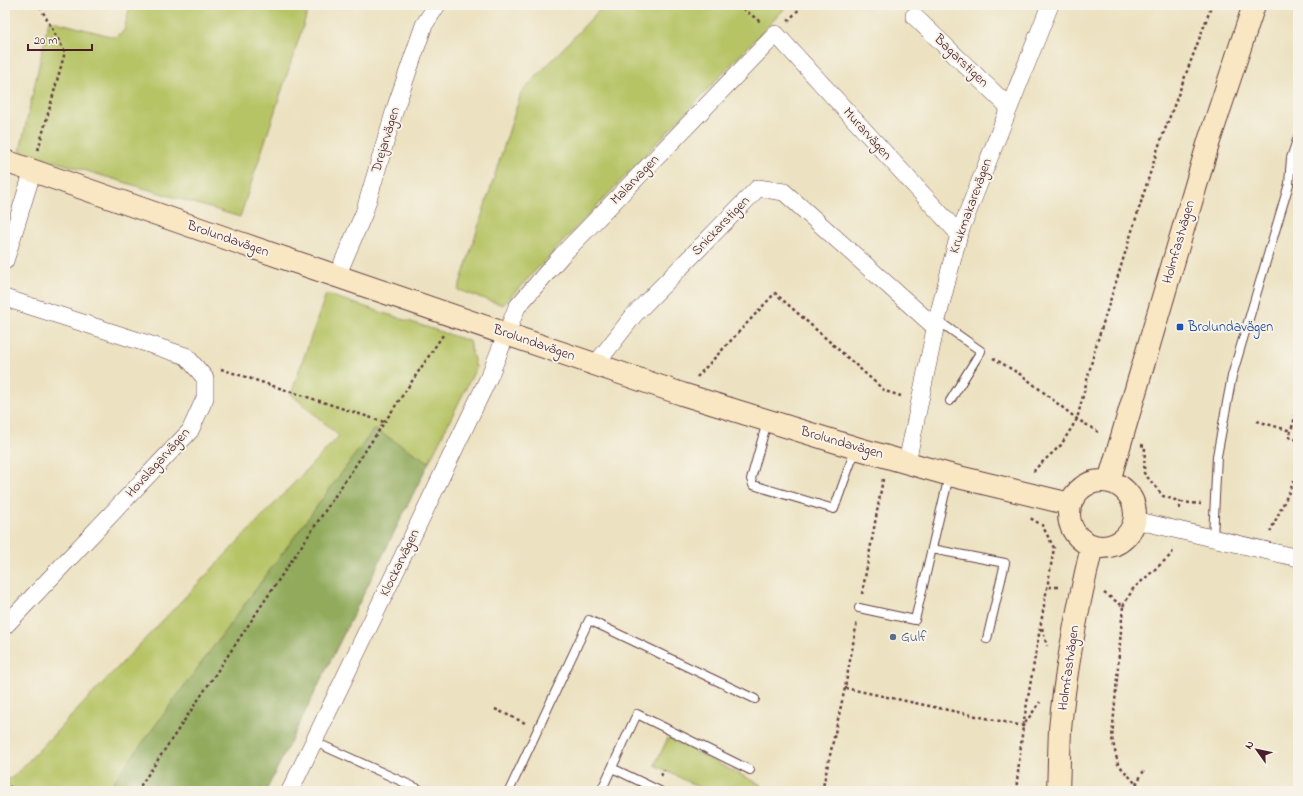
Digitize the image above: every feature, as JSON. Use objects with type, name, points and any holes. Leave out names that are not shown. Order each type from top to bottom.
[{"type":"street","name":"Drejarvägen","points":[[337,276],[364,213],[396,106],[424,25],[437,5]]},
{"type":"street","name":"Krukmakarevägen","points":[[907,462],[937,324],[959,234],[1050,5]]},
{"type":"street","name":"Holmfastvägen","points":[[1109,481],[1209,140],[1254,5]]},
{"type":"street","name":"Bagarstigen","points":[[914,16],[1009,107]]},
{"type":"street","name":"Murarvägen","points":[[776,34],[959,234]]},
{"type":"street","name":"Malarvagen","points":[[505,334],[517,307],[562,256],[776,34]]},
{"type":"street","name":"Brolundavägen","points":[[5,161],[682,394],[856,448],[950,475],[1070,504]]},
{"type":"street","points":[[5,261],[33,170]]},
{"type":"street","name":"Snickarstigen","points":[[596,364],[634,315],[758,188],[784,192],[937,324]]},
{"type":"street","points":[[5,298],[186,356],[205,378]]},
{"type":"street","name":"Klockarvägen","points":[[290,791],[490,375],[505,334]]},
{"type":"street","name":"Hovslagarvägen","points":[[5,626],[190,431],[205,398],[205,378]]},
{"type":"street","points":[[1098,481],[1109,481],[1117,484],[1129,494],[1134,505],[1135,520],[1129,534],[1119,543],[1106,547],[1092,546],[1081,540],[1073,530],[1069,518],[1070,504],[1076,493],[1086,485],[1098,481]]},
{"type":"street","points":[[1135,520],[1298,558]]},
{"type":"street","name":"Holmfastvägen","points":[[1058,791],[1060,730],[1068,664],[1082,589],[1092,546]]},
{"type":"lane","points":[[1212,538],[1217,456],[1232,376],[1289,184],[1291,158],[1298,137]]},
{"type":"lane","points":[[937,324],[981,351],[950,401]]},
{"type":"lane","points":[[767,421],[751,479],[754,485],[834,509],[856,448]]},
{"type":"lane","points":[[859,608],[915,620],[950,475]]},
{"type":"lane","points":[[932,549],[1005,563],[987,639]]},
{"type":"lane","points":[[509,791],[589,620],[755,699]]},
{"type":"lane","points":[[601,791],[637,714],[750,770]]},
{"type":"lane","points":[[314,742],[423,791]]},
{"type":"lane","points":[[612,768],[660,791]]},
{"type":"path","points":[[33,170],[65,52],[39,5]]},
{"type":"path","points":[[738,5],[776,34]]},
{"type":"path","points":[[1016,791],[1023,726],[1049,587],[1054,548],[1042,525],[1026,515],[1034,469],[1061,445],[1077,419],[1095,349],[1158,148],[1212,5]]},
{"type":"path","points":[[682,394],[774,293],[885,391],[920,402]]},
{"type":"path","points":[[137,791],[447,328],[452,315]]},
{"type":"path","points":[[205,378],[223,369],[384,422]]},
{"type":"path","points":[[1298,408],[1289,437],[1298,440]]},
{"type":"path","points":[[1257,421],[1291,431]]},
{"type":"path","points":[[1268,538],[1298,473]]},
{"type":"path","points":[[1049,587],[1082,589],[1107,593],[1123,606],[1112,738],[1118,764],[1136,784],[1146,791]]},
{"type":"path","points":[[1042,626],[1048,642],[1047,650]]},
{"type":"path","points":[[845,688],[1023,726]]},
{"type":"path","points":[[1023,726],[1040,702],[1041,695]]},
{"type":"path","points":[[495,709],[538,729]]},
{"type":"path","points":[[1136,784],[1145,769]]},
{"type":"path","points":[[5,782],[14,791]]},
{"type":"green space","points":[[130,5],[310,5],[240,217],[20,151],[49,20],[114,37],[124,31]]},
{"type":"green space","points":[[604,5],[788,5],[503,305],[458,290],[521,93]]},
{"type":"green space","points":[[326,294],[469,341],[476,368],[429,462],[374,429],[107,791],[5,791],[5,780],[13,777],[339,436],[291,394]]},
{"type":"green space","points":[[374,429],[429,462],[266,791],[107,791]]},
{"type":"green space","points":[[668,738],[761,785],[758,791],[706,791],[655,765]]},
{"type":"place","name":"Brolundavägen","points":[[1180,327]]},
{"type":"place","name":"Gulf","points":[[893,637]]}]
